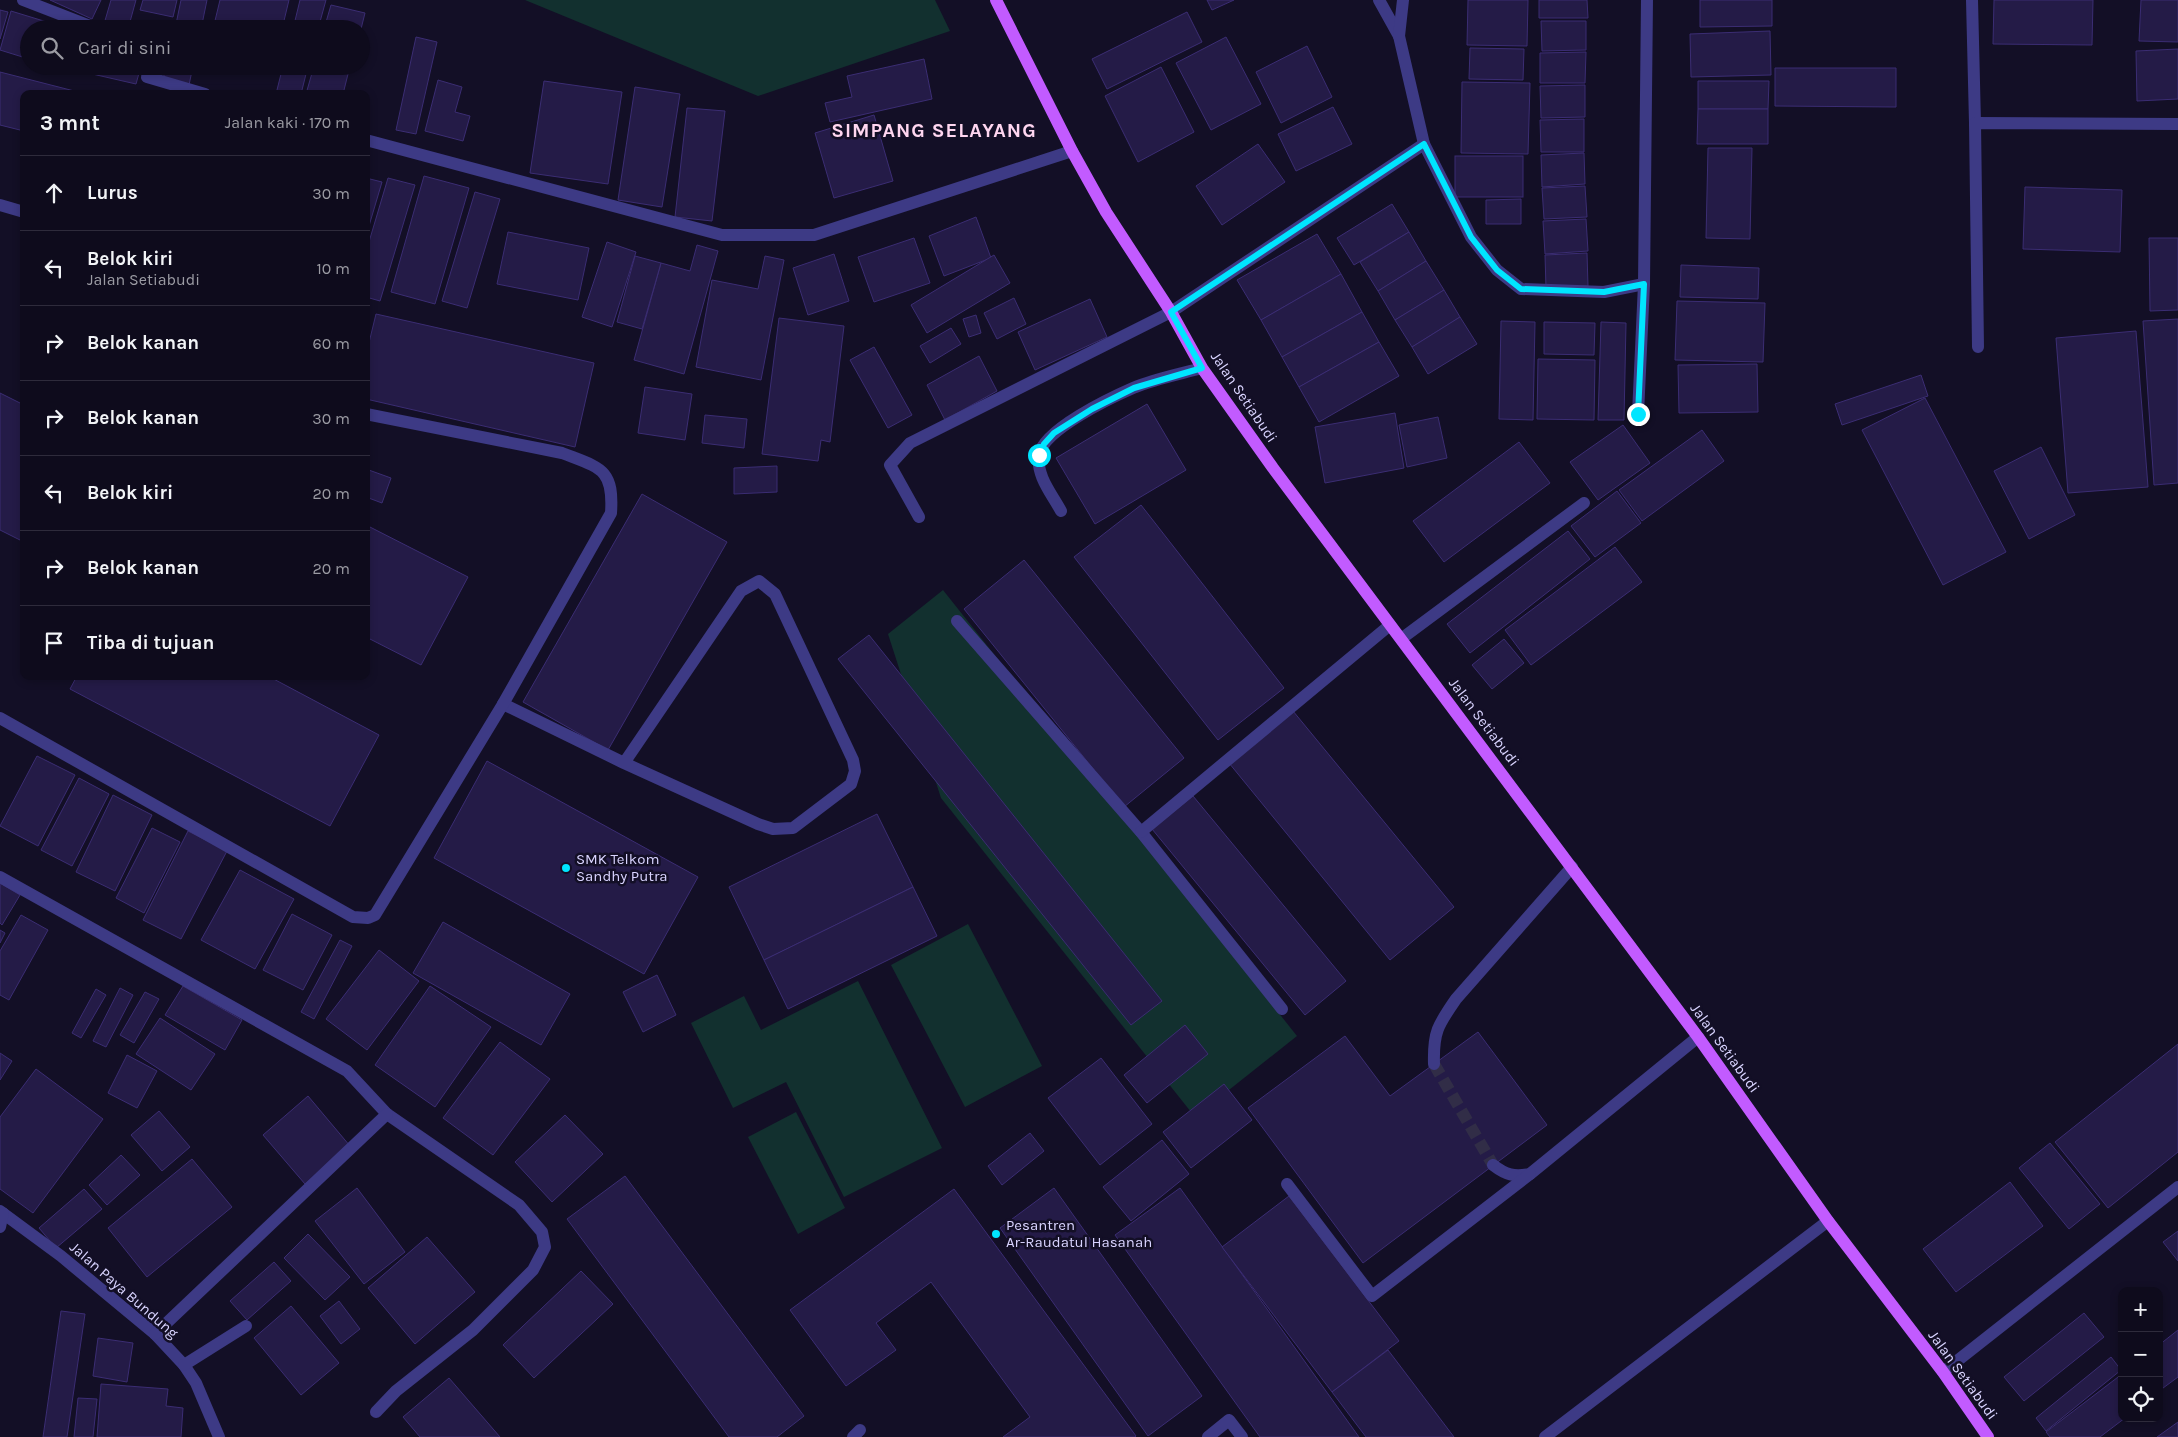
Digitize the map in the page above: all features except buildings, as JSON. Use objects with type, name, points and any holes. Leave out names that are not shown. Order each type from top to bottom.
[{"type":"main road","name":"Jalan Setiabudi","points":[[996,0],[1072,150],[1106,212],[1171,312],[1202,368],[1273,468],[1698,1036],[1828,1221],[1943,1372],[1988,1437]]},
{"type":"street","points":[[23,0],[75,20]]},
{"type":"street","points":[[1379,0],[1399,36],[1424,144],[1471,237],[1497,270],[1521,289],[1604,292],[1644,284]]},
{"type":"street","points":[[1399,36],[1403,0]]},
{"type":"street","points":[[1638,414],[1644,284],[1647,0]]},
{"type":"street","points":[[1972,0],[1978,347]]},
{"type":"street","points":[[147,77],[191,90]]},
{"type":"street","points":[[1975,123],[2178,124]]},
{"type":"street","points":[[370,141],[722,235],[768,236],[814,235],[1072,150]]},
{"type":"street","points":[[919,517],[890,465],[910,443],[1171,312],[1424,144]]},
{"type":"street","points":[[0,205],[20,211]]},
{"type":"street","points":[[1061,511],[1040,474],[1039,455],[1044,444],[1054,433],[1092,409],[1134,388],[1202,368]]},
{"type":"street","points":[[0,718],[352,917],[361,919],[375,915],[503,704],[612,513],[613,491],[606,474],[591,464],[562,453],[370,415]]},
{"type":"street","points":[[1401,639],[1584,504]]},
{"type":"street","points":[[503,704],[624,763],[758,824],[773,829],[793,828],[850,784],[855,771],[853,760],[775,594],[760,580],[741,591],[624,763]]},
{"type":"street","points":[[958,621],[1141,832],[1282,1009]]},
{"type":"street","points":[[1141,832],[1390,625]]},
{"type":"street","points":[[1434,1064],[1434,1041],[1440,1023],[1456,1000],[1572,867]]},
{"type":"street","points":[[0,877],[347,1071],[387,1114],[519,1205],[542,1232],[545,1247],[534,1270],[473,1330],[396,1392],[376,1412]]},
{"type":"street","points":[[1287,1184],[1372,1296],[1530,1174],[1698,1036]]},
{"type":"street","points":[[155,1334],[387,1114]]},
{"type":"street","points":[[1493,1166],[1505,1174],[1517,1177],[1530,1174]]},
{"type":"street","points":[[1943,1372],[2178,1187]]},
{"type":"street","points":[[0,1227],[2,1212]]},
{"type":"street","name":"Jalan Paya Bundung","points":[[2,1212],[61,1256],[155,1334],[184,1365],[196,1383],[219,1437]]},
{"type":"street","points":[[1545,1437],[1828,1221]]},
{"type":"street","points":[[184,1365],[246,1326]]},
{"type":"street","points":[[1208,1437],[1229,1420],[1242,1437]]},
{"type":"green space","points":[[525,0],[935,0],[950,31],[758,96]]},
{"type":"green space","points":[[943,590],[1297,1036],[1195,1117],[941,798],[888,634]]},
{"type":"green space","points":[[968,924],[1042,1066],[965,1107],[891,965]]},
{"type":"green space","points":[[858,981],[942,1148],[844,1197],[786,1082],[733,1108],[691,1023],[744,996],[761,1030]]},
{"type":"green space","points":[[796,1112],[845,1208],[798,1234],[748,1137]]},
{"type":"tunnel","points":[[1434,1064],[1493,1165]]},
{"type":"place","name":"SMK Telkom Sandhy Putra","points":[[566,868]]},
{"type":"place","name":"Pesantren Ar-Raudatul Hasanah","points":[[996,1234]]},
{"type":"district","name":"SIMPANG SELAYANG","points":[[934,130]]},
{"type":"route","points":[[1039,455],[1044,444],[1054,433],[1092,409],[1134,388],[1202,368],[1171,312],[1424,144],[1471,237],[1497,270],[1521,289],[1604,292],[1644,284],[1638,414]]}]
